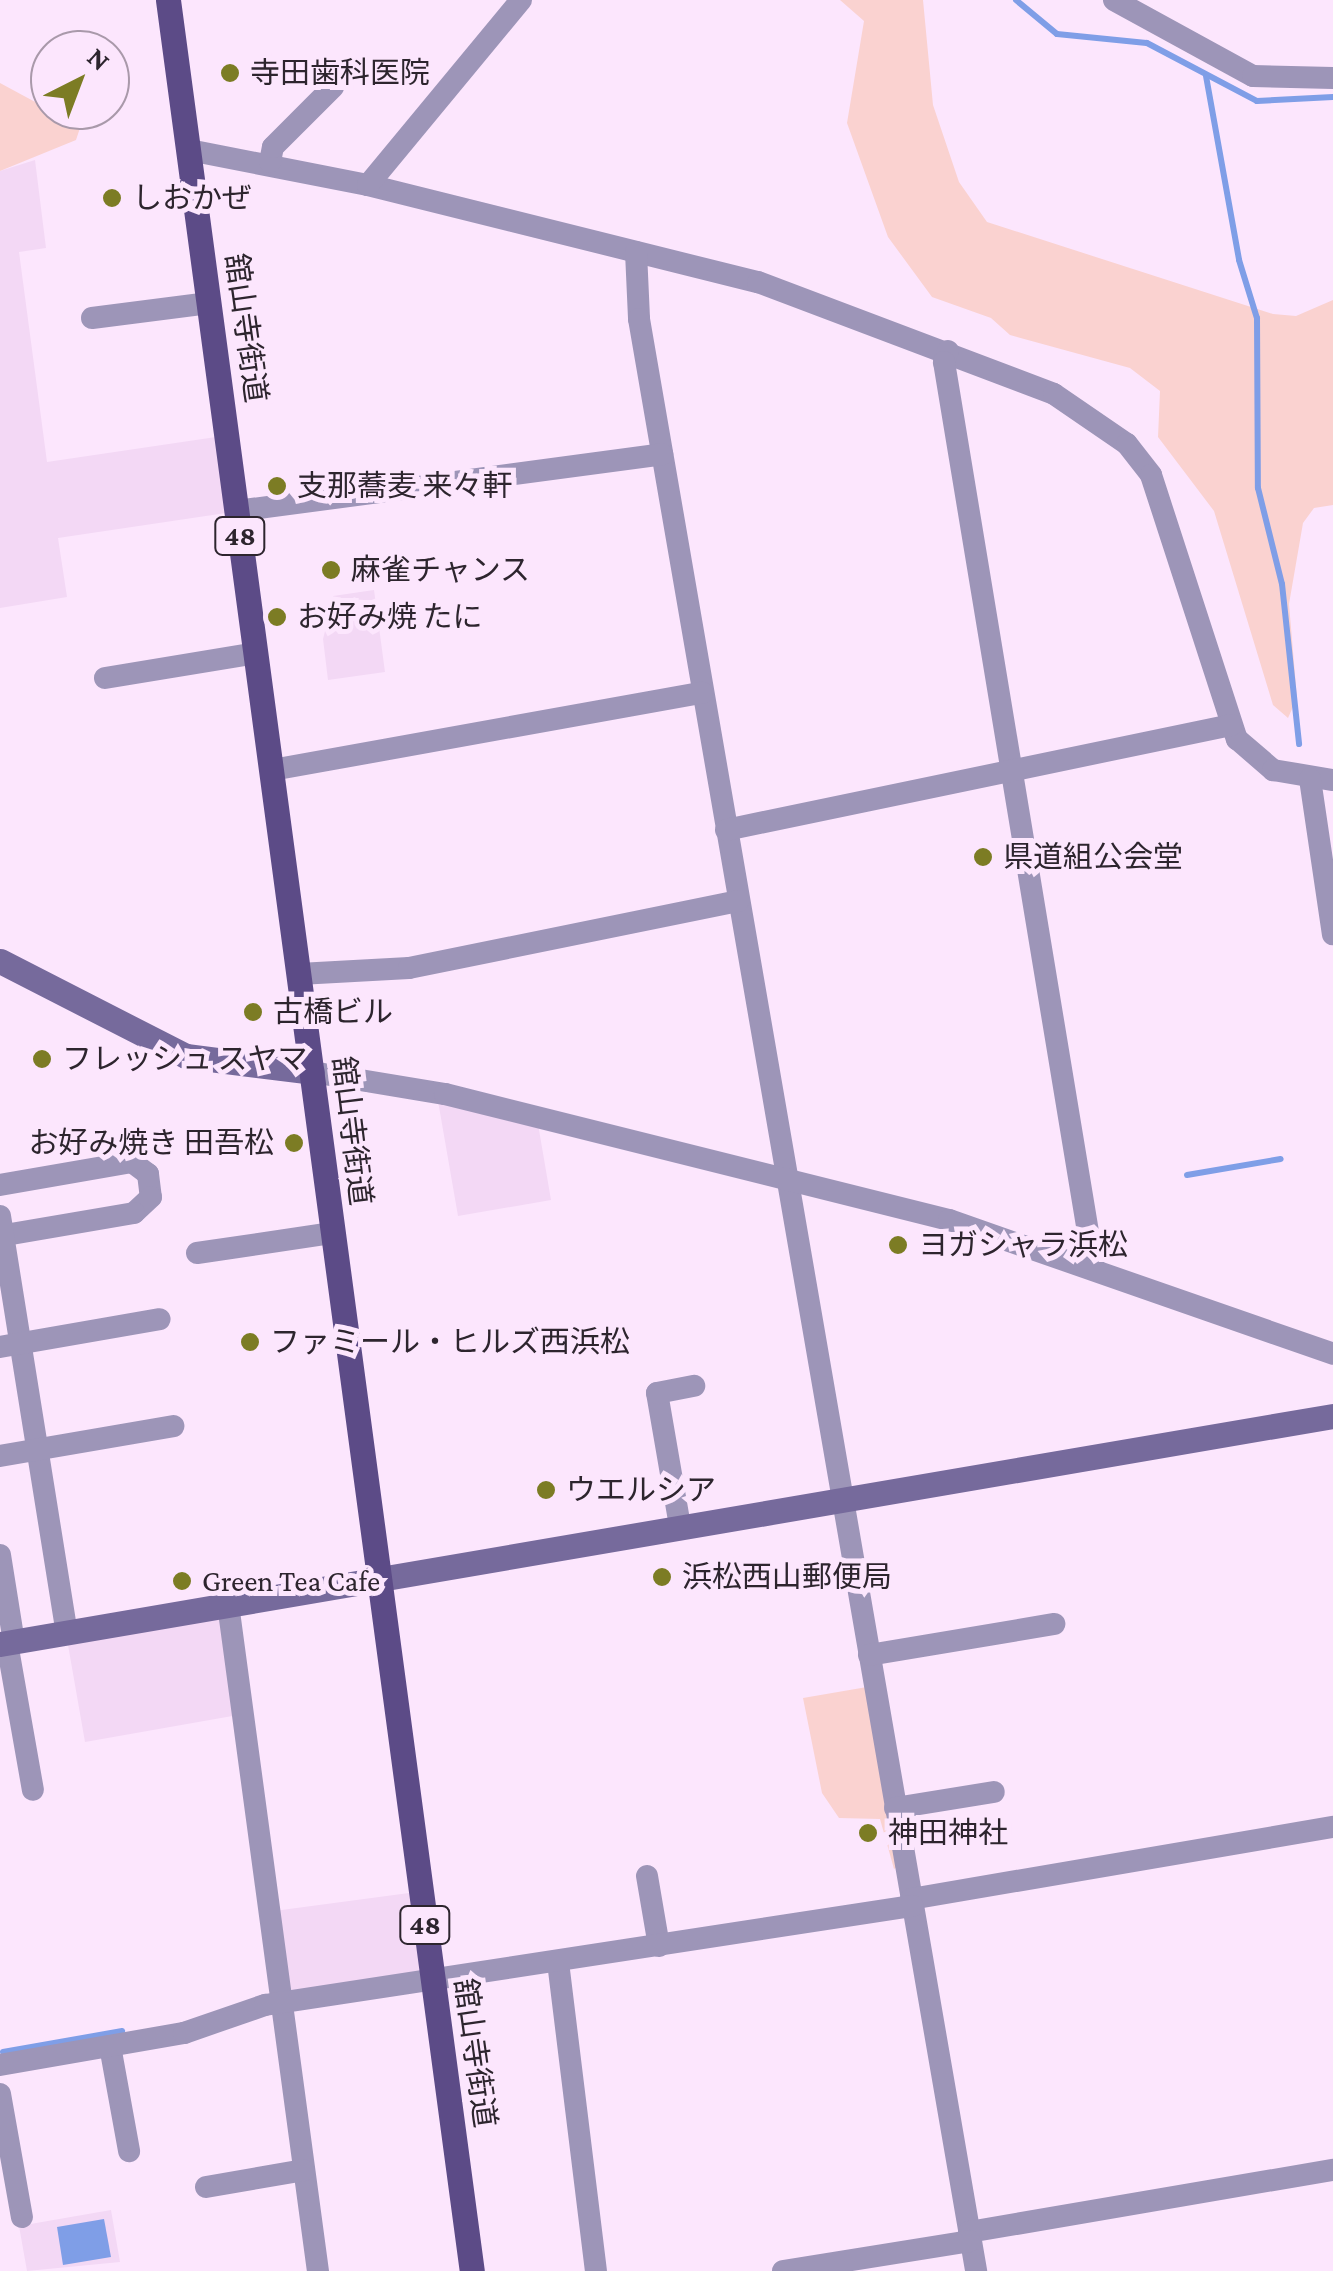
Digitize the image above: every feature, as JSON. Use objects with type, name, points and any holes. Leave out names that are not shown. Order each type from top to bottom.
[{"type":"main road","name":"舘山寺街道","points":[[168,0],[472,2271]]},
{"type":"street","points":[[368,185],[521,0]]},
{"type":"street","points":[[1114,0],[1253,76],[1288,82],[1333,78]]},
{"type":"street","points":[[270,162],[273,148],[333,87]]},
{"type":"street","points":[[189,150],[270,162],[758,282],[1054,394],[1141,458],[1231,725],[1259,762],[1322,780],[1333,934]]},
{"type":"street","points":[[636,252],[638,319],[976,2271]]},
{"type":"street","points":[[92,318],[210,303]]},
{"type":"street","points":[[948,351],[944,362],[1094,1268]]},
{"type":"street","points":[[237,511],[662,454]]},
{"type":"street","points":[[105,678],[256,654]]},
{"type":"street","points":[[272,770],[702,693]]},
{"type":"street","points":[[726,830],[1231,725]]},
{"type":"street","points":[[299,974],[409,968],[738,900]]},
{"type":"street","points":[[0,961],[186,1056],[445,1094],[949,1220],[1333,1354]]},
{"type":"street","points":[[0,1185],[132,1162],[148,1174],[151,1197],[134,1213],[1,1230],[10,1345],[38,1450],[67,1632]]},
{"type":"street","points":[[197,1253],[333,1233]]},
{"type":"street","points":[[10,1345],[160,1319]]},
{"type":"street","points":[[680,1526],[657,1393],[694,1386]]},
{"type":"street","points":[[7,1643],[1333,1416]]},
{"type":"street","points":[[0,1456],[173,1426]]},
{"type":"street","points":[[0,1555],[7,1643],[33,1790]]},
{"type":"street","points":[[228,1604],[318,2271]]},
{"type":"street","points":[[869,1655],[1054,1624]]},
{"type":"street","points":[[895,1808],[994,1792]]},
{"type":"street","points":[[0,2066],[184,2034],[282,2002],[658,1946],[1333,1827]]},
{"type":"street","points":[[647,1876],[658,1946]]},
{"type":"street","points":[[558,1962],[596,2271]]},
{"type":"street","points":[[110,2046],[129,2151]]},
{"type":"street","points":[[0,2094],[22,2217]]},
{"type":"street","points":[[206,2186],[304,2170]]},
{"type":"street","points":[[783,2271],[1333,2170]]},
{"type":"shaded area","points":[[840,0],[923,0],[933,105],[959,182],[987,222],[1273,314],[1296,316],[1333,300],[1333,505],[1314,508],[1303,523],[1289,604],[1297,698],[1288,718],[1273,705],[1214,511],[1158,437],[1160,391],[1130,368],[1010,335],[991,318],[932,297],[888,237],[847,123],[864,21]]},
{"type":"shaded area","points":[[0,83],[30,99],[30,130],[79,130],[76,140],[0,171]]},
{"type":"shaded area","points":[[35,160],[46,248],[19,252],[47,462],[216,437],[226,513],[58,538],[67,597],[0,608],[0,171]]},
{"type":"shaded area","points":[[374,590],[385,672],[328,680],[323,639],[325,631],[337,629],[333,596]]},
{"type":"shaded area","points":[[438,1101],[538,1124],[551,1200],[458,1216]]},
{"type":"shaded area","points":[[222,1618],[238,1715],[85,1742],[68,1645]]},
{"type":"shaded area","points":[[867,1687],[897,1867],[894,1869],[880,1819],[839,1818],[822,1793],[803,1698]]},
{"type":"shaded area","points":[[409,1893],[421,1975],[285,1997],[274,1911]]},
{"type":"shaded area","points":[[111,2210],[120,2262],[27,2271],[19,2226]]},
{"type":"water","points":[[104,2219],[111,2257],[63,2265],[57,2227]]},
{"type":"waterway","points":[[1016,0],[1057,34],[1147,43],[1257,101],[1333,97]]},
{"type":"waterway","points":[[1206,76],[1239,260],[1257,318],[1258,488],[1282,584],[1299,744]]},
{"type":"waterway","points":[[1187,1175],[1281,1159]]},
{"type":"waterway","points":[[3,2052],[122,2031]]},
{"type":"place","name":"寺田歯科医院","points":[[230,73]]},
{"type":"place","name":"しおかぜ","points":[[112,198]]},
{"type":"place","name":"支那蕎麦 来々軒","points":[[277,486]]},
{"type":"place","name":"麻雀チャンス","points":[[331,570]]},
{"type":"place","name":"お好み焼 たに","points":[[277,617]]},
{"type":"place","name":"県道組公会堂","points":[[983,857]]},
{"type":"place","name":"古橋ビル","points":[[253,1012]]},
{"type":"place","name":"フレッシュ スヤマ","points":[[42,1059]]},
{"type":"place","name":"お好み焼き 田吾松","points":[[294,1143]]},
{"type":"place","name":"ヨガシャラ浜松","points":[[898,1245]]},
{"type":"place","name":"ファミール・ヒルズ西浜松","points":[[250,1342]]},
{"type":"place","name":"ウエルシア","points":[[546,1490]]},
{"type":"place","name":"浜松西山郵便局","points":[[662,1577]]},
{"type":"place","name":"Green Tea Cafe","points":[[182,1581]]},
{"type":"place","name":"神田神社","points":[[868,1833]]}]
